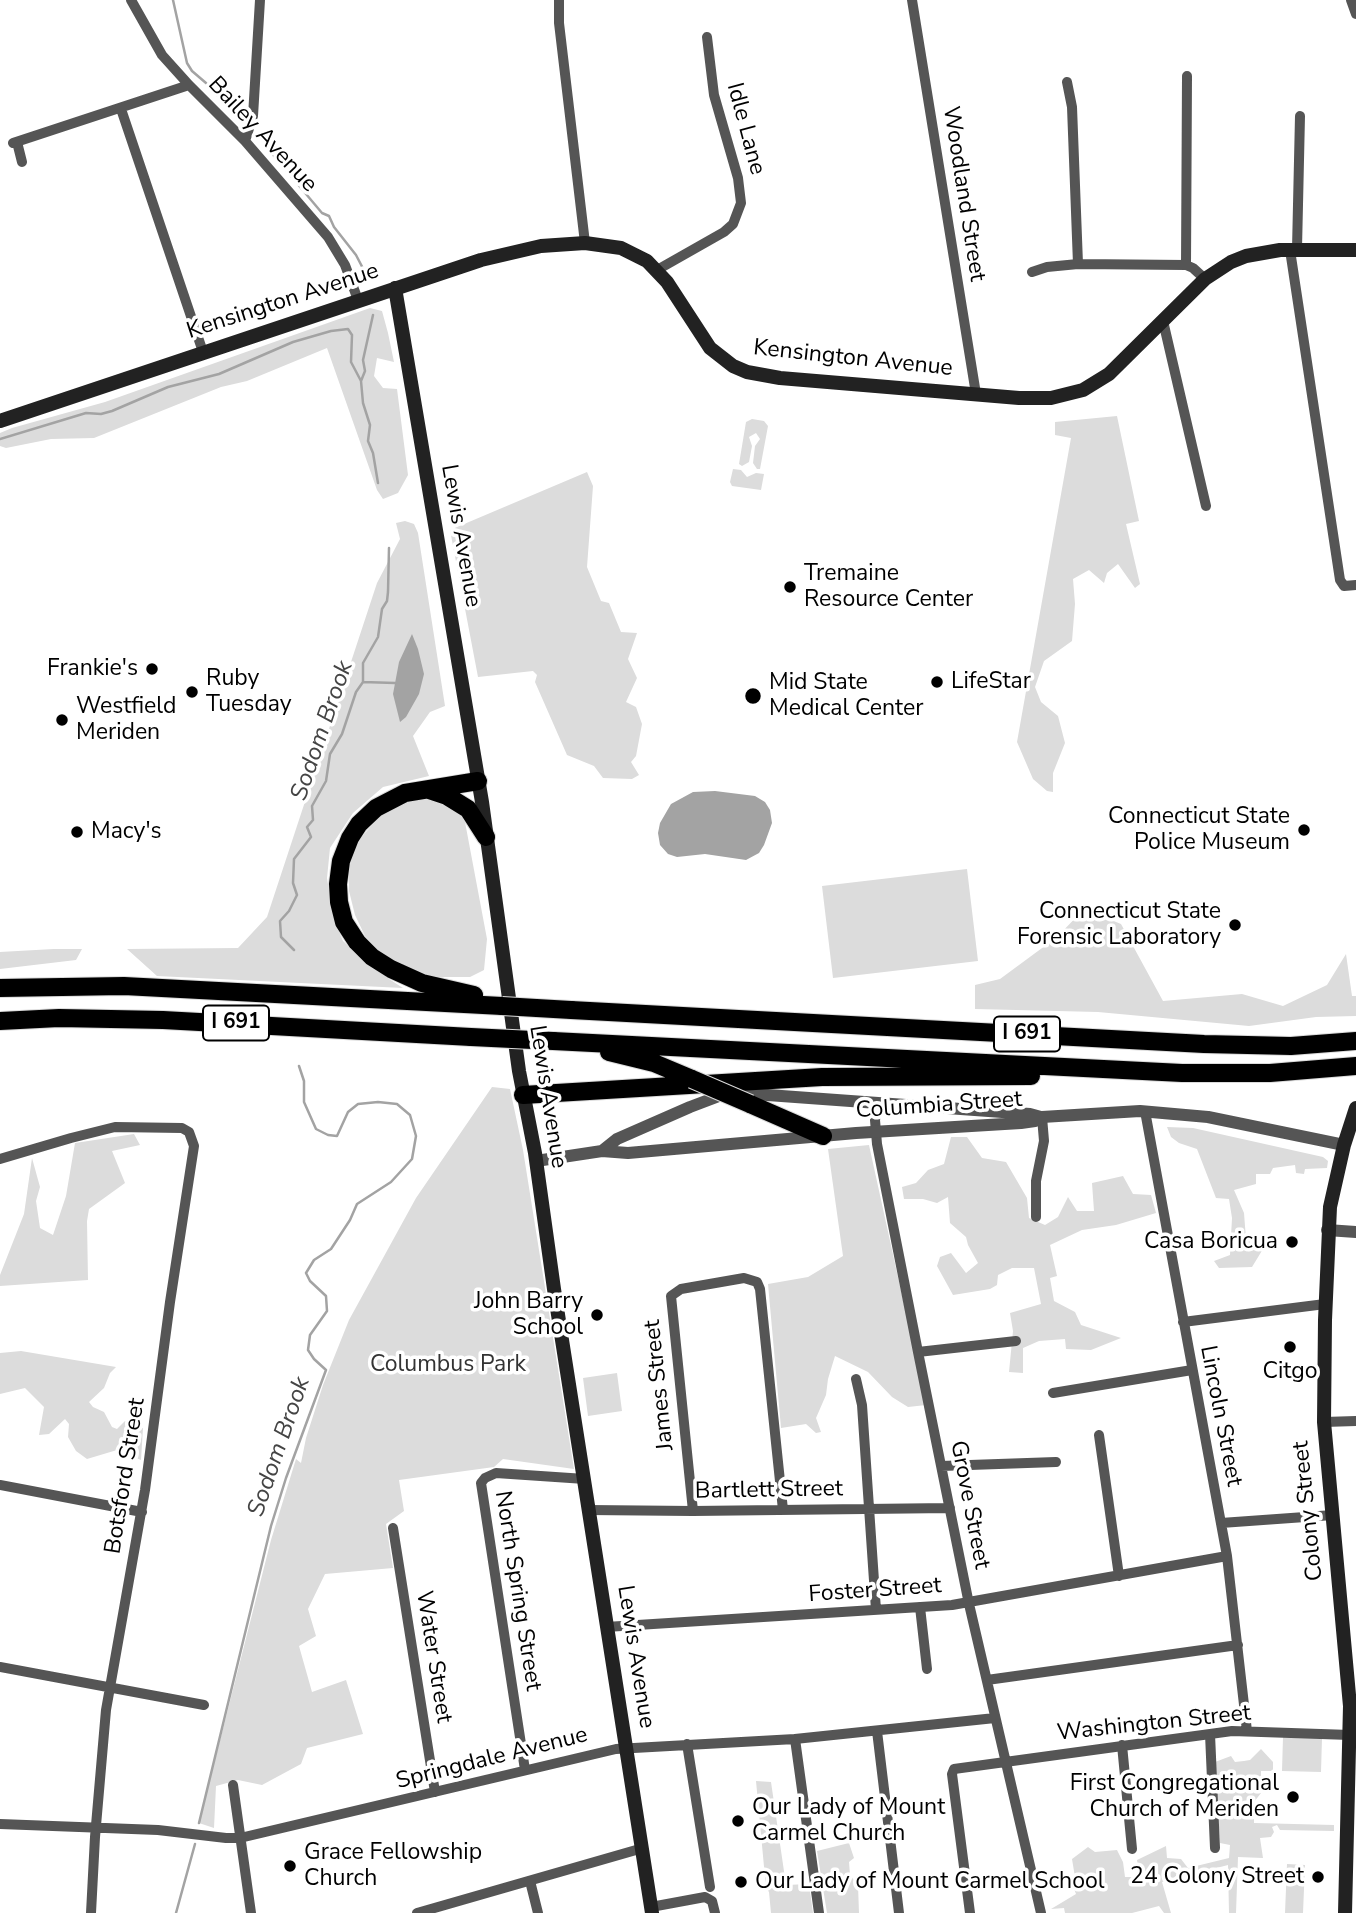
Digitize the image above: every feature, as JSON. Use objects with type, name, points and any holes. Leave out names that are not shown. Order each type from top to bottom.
[{"type":"highway","points":[[466,999],[422,983],[382,964],[354,939],[344,922],[338,884],[341,861],[356,828],[384,802],[422,789],[478,780]]},
{"type":"highway","points":[[422,789],[443,794],[465,807],[476,818],[486,837]]},
{"type":"highway","name":"I 691","points":[[0,988],[105,985],[466,999],[490,997],[502,1006],[1257,1046],[1354,1035]]},
{"type":"highway","name":"I 691","points":[[0,1021],[59,1018],[163,1020],[557,1043],[1117,1070],[1237,1074],[1349,1067]]},
{"type":"highway","points":[[557,1043],[634,1057],[823,1136]]},
{"type":"highway","points":[[523,1095],[822,1077],[1094,1077],[1117,1070]]},
{"type":"main road","name":"Kensington Avenue","points":[[0,421],[500,254],[541,246],[585,243],[621,248],[634,253],[657,270],[710,348],[733,366],[747,372],[780,378],[1035,399],[1068,395],[1083,390],[1115,369],[1205,279],[1225,266],[1246,256],[1294,249],[1356,250]]},
{"type":"main road","name":"Lewis Avenue","points":[[395,288],[478,780],[523,1095],[536,1161],[552,1279],[652,1910]]},
{"type":"main road","name":"Colony Street","points":[[1345,1913],[1352,1673],[1324,1422],[1325,1304],[1327,1230],[1331,1201],[1343,1145],[1356,1108]]},
{"type":"street","name":"Bailey Avenue","points":[[131,0],[152,40],[189,85],[245,141],[328,237],[345,265],[358,300]]},
{"type":"street","points":[[245,141],[255,103],[260,0]]},
{"type":"street","points":[[559,0],[560,35],[585,243]]},
{"type":"street","name":"Woodland Street","points":[[912,0],[976,394]]},
{"type":"street","points":[[1351,0],[1356,13]]},
{"type":"street","name":"Idle Lane","points":[[657,270],[724,232],[733,224],[741,204],[738,178],[714,95],[707,37]]},
{"type":"street","points":[[1186,265],[1187,76]]},
{"type":"street","points":[[1067,82],[1072,107],[1078,264]]},
{"type":"street","points":[[22,162],[15,142],[189,85]]},
{"type":"street","points":[[121,109],[203,352]]},
{"type":"street","points":[[1300,116],[1294,249],[1340,579],[1344,586],[1356,585]]},
{"type":"street","points":[[1032,272],[1048,267],[1078,264],[1186,265],[1205,279]]},
{"type":"street","points":[[1163,321],[1206,506]]},
{"type":"street","points":[[602,1151],[625,1135],[697,1104],[728,1094],[753,1093],[1030,1114],[1042,1117],[1044,1141],[1036,1181],[1036,1217]]},
{"type":"street","name":"Grove Street","points":[[878,1103],[875,1131],[918,1352],[969,1604],[1041,1913]]},
{"type":"street","name":"Columbia Street","points":[[536,1161],[602,1151],[628,1153],[875,1131],[1024,1123],[1042,1117],[1144,1111],[1195,1115],[1343,1145]]},
{"type":"street","name":"Lincoln Street","points":[[1144,1111],[1227,1556],[1247,1731]]},
{"type":"street","name":"Botsford Street","points":[[0,1159],[115,1127],[173,1126],[189,1132],[194,1139],[142,1512],[110,1686],[91,1913]]},
{"type":"street","points":[[1327,1230],[1356,1232]]},
{"type":"street","name":"James Street","points":[[693,1511],[671,1296],[681,1289],[744,1278],[757,1282],[760,1289],[783,1510]]},
{"type":"street","points":[[1183,1322],[1325,1304]]},
{"type":"street","points":[[918,1352],[1016,1341]]},
{"type":"street","points":[[1053,1393],[1192,1370]]},
{"type":"street","points":[[856,1379],[862,1405],[876,1610]]},
{"type":"street","points":[[1324,1422],[1356,1421]]},
{"type":"street","points":[[1099,1435],[1119,1576]]},
{"type":"street","points":[[941,1466],[1056,1462]]},
{"type":"street","name":"North Spring Street","points":[[525,1770],[481,1483],[496,1473],[585,1479]]},
{"type":"street","points":[[0,1485],[142,1512]]},
{"type":"street","name":"Bartlett Street","points":[[588,1510],[950,1508]]},
{"type":"street","points":[[1221,1523],[1333,1515]]},
{"type":"street","name":"Water Street","points":[[393,1528],[435,1792]]},
{"type":"street","name":"Foster Street","points":[[606,1627],[969,1604],[1227,1556]]},
{"type":"street","points":[[920,1607],[927,1669]]},
{"type":"street","points":[[986,1680],[1238,1645]]},
{"type":"street","points":[[0,1667],[204,1705]]},
{"type":"street","name":"Springdale Avenue","points":[[0,1824],[158,1830],[240,1838],[627,1748],[795,1739],[995,1718]]},
{"type":"street","points":[[877,1731],[899,1913]]},
{"type":"street","name":"Washington Street","points":[[970,1913],[952,1774],[959,1766],[1247,1731],[1350,1735]]},
{"type":"street","points":[[1210,1734],[1215,1848]]},
{"type":"street","points":[[795,1739],[819,1913]]},
{"type":"street","points":[[687,1744],[710,1887]]},
{"type":"street","points":[[1122,1745],[1132,1849]]},
{"type":"street","points":[[233,1784],[251,1913]]},
{"type":"street","points":[[417,1913],[643,1848]]},
{"type":"street","points":[[530,1881],[538,1913]]},
{"type":"street","points":[[652,1910],[705,1897],[712,1901],[715,1913]]},
{"type":"green space","points":[[370,308],[382,311],[388,333],[394,362],[377,358],[374,376],[383,388],[397,389],[408,475],[398,493],[383,499],[377,490],[327,348],[94,438],[51,439],[6,448],[0,446],[0,433],[12,428],[105,402]]},
{"type":"green space","points":[[1117,416],[1139,521],[1126,524],[1140,584],[1135,588],[1118,564],[1107,573],[1104,583],[1089,570],[1073,579],[1075,604],[1072,641],[1044,661],[1035,687],[1041,702],[1058,716],[1065,743],[1053,773],[1053,792],[1047,791],[1033,779],[1017,742],[1071,438],[1055,435],[1055,422]]},
{"type":"green space","points":[[752,419],[764,421],[768,426],[760,469],[753,463],[755,446],[760,439],[756,433],[749,437],[752,446],[749,462],[742,466],[739,464],[746,422]]},
{"type":"green space","points":[[733,469],[741,470],[747,477],[756,473],[764,474],[761,490],[732,486],[730,482]]},
{"type":"green space","points":[[587,472],[593,486],[587,567],[601,601],[609,603],[621,632],[637,633],[628,659],[637,678],[626,702],[636,707],[642,724],[636,756],[631,762],[639,775],[632,779],[603,778],[594,766],[567,755],[535,682],[537,675],[533,671],[478,677],[450,530]]},
{"type":"green space","points":[[405,521],[414,524],[418,533],[445,706],[430,712],[413,736],[429,776],[383,787],[353,813],[330,848],[327,878],[333,917],[343,941],[372,968],[403,988],[157,976],[127,949],[238,948],[267,917],[377,583],[400,539],[396,523]]},
{"type":"green space","points":[[414,799],[433,799],[459,811],[465,822],[487,939],[484,970],[470,977],[434,977],[403,966],[381,953],[365,936],[355,915],[349,891],[349,868],[357,843],[376,820],[391,808]]},
{"type":"green space","points":[[967,869],[978,961],[833,978],[822,886]]},
{"type":"green space","points":[[1084,909],[1121,924],[1163,1001],[1242,994],[1283,1006],[1327,985],[1346,954],[1352,996],[1356,996],[1356,1016],[1316,1017],[1249,1026],[1098,1012],[975,1009],[975,985],[1000,979],[1057,937]]},
{"type":"green space","points":[[82,949],[76,960],[0,969],[0,952]]},
{"type":"green space","name":"Columbus Park","points":[[492,1087],[510,1089],[523,1150],[574,1469],[503,1459],[494,1467],[399,1480],[404,1511],[386,1524],[393,1568],[325,1574],[308,1609],[316,1636],[299,1646],[312,1692],[346,1680],[363,1734],[307,1748],[301,1764],[262,1785],[238,1780],[216,1786],[214,1828],[199,1823],[271,1540],[296,1459],[301,1463],[323,1385],[349,1320],[416,1198]]},
{"type":"green space","points":[[1167,1127],[1193,1128],[1323,1157],[1328,1161],[1327,1168],[1305,1169],[1304,1174],[1296,1173],[1295,1165],[1273,1168],[1270,1174],[1256,1174],[1256,1184],[1234,1190],[1244,1213],[1246,1239],[1263,1249],[1252,1267],[1219,1268],[1214,1261],[1230,1255],[1232,1218],[1229,1199],[1216,1198],[1197,1149],[1179,1143],[1171,1137]]},
{"type":"green space","points":[[134,1134],[140,1145],[112,1151],[125,1183],[89,1209],[88,1280],[0,1286],[0,1275],[24,1214],[32,1158],[40,1187],[36,1201],[40,1228],[53,1235],[66,1196],[75,1143]]},
{"type":"green space","points":[[951,1137],[967,1137],[982,1158],[1006,1162],[1027,1198],[1029,1218],[1045,1225],[1058,1217],[1068,1197],[1077,1211],[1094,1211],[1092,1183],[1123,1176],[1133,1194],[1151,1195],[1156,1213],[1116,1225],[1082,1230],[1050,1245],[1057,1276],[1050,1278],[1054,1301],[1075,1312],[1081,1325],[1121,1338],[1091,1350],[1066,1349],[1065,1339],[1039,1341],[1023,1348],[1023,1373],[1009,1372],[1013,1331],[1010,1313],[1041,1304],[1034,1268],[1012,1268],[998,1275],[997,1285],[990,1289],[953,1295],[937,1266],[940,1257],[951,1253],[966,1273],[978,1263],[966,1237],[950,1223],[948,1197],[937,1203],[923,1199],[904,1199],[902,1187],[916,1183],[928,1170],[944,1164]]},
{"type":"green space","points":[[869,1145],[926,1405],[908,1407],[892,1397],[868,1372],[835,1356],[826,1395],[816,1418],[821,1432],[816,1433],[806,1424],[781,1428],[768,1284],[808,1277],[843,1256],[828,1149]]},
{"type":"green space","points":[[21,1351],[116,1367],[110,1373],[104,1388],[89,1402],[104,1412],[112,1427],[117,1429],[125,1421],[143,1428],[141,1460],[117,1450],[87,1459],[76,1451],[68,1437],[69,1424],[65,1419],[49,1434],[39,1435],[44,1407],[25,1388],[0,1394],[0,1353]]},
{"type":"green space","points":[[617,1373],[622,1411],[588,1416],[583,1378]]},
{"type":"green space","points":[[1283,1737],[1322,1738],[1321,1772],[1282,1771]]},
{"type":"green space","points":[[1261,1749],[1273,1762],[1273,1771],[1261,1771],[1261,1793],[1254,1802],[1254,1823],[1334,1825],[1334,1831],[1280,1830],[1277,1825],[1272,1827],[1274,1832],[1271,1837],[1260,1838],[1263,1858],[1238,1857],[1236,1913],[1229,1913],[1228,1865],[1162,1882],[1171,1913],[1164,1913],[1159,1906],[1132,1913],[1065,1913],[1064,1908],[1051,1909],[1076,1894],[1072,1859],[1088,1847],[1095,1852],[1117,1850],[1123,1862],[1125,1877],[1132,1877],[1134,1884],[1140,1883],[1137,1860],[1166,1846],[1167,1858],[1181,1859],[1188,1868],[1229,1858],[1230,1845],[1220,1843],[1215,1762],[1231,1756],[1235,1762],[1250,1760]]},
{"type":"green space","points":[[756,1781],[771,1782],[786,1885],[809,1884],[813,1913],[771,1913],[769,1892],[766,1888]]},
{"type":"green space","points":[[849,1843],[854,1858],[849,1862],[850,1875],[858,1885],[859,1913],[827,1913],[817,1851]]},
{"type":"green space","points":[[1287,1864],[1305,1865],[1303,1913],[1285,1913]]},
{"type":"shaded area","points":[[412,634],[424,674],[419,694],[406,717],[400,722],[393,694],[399,662]]},
{"type":"shaded area","points":[[715,791],[755,796],[765,802],[770,810],[772,823],[759,853],[746,860],[705,854],[677,857],[668,854],[660,845],[658,833],[660,823],[671,804],[693,792]]},
{"type":"waterway","name":"Sodom Brook","points":[[173,0],[187,63],[240,120]]},
{"type":"waterway","name":"Sodom Brook","points":[[264,144],[322,213],[329,216],[334,227],[356,255],[369,280]]},
{"type":"waterway","name":"Sodom Brook","points":[[373,315],[363,360],[365,371],[361,381],[363,403],[370,425],[368,441],[378,483]]},
{"type":"waterway","points":[[0,439],[86,413],[101,414],[112,411],[168,387],[219,374],[293,342],[331,331],[348,329],[352,335],[351,362],[361,381]]},
{"type":"waterway","name":"Sodom Brook","points":[[294,950],[281,937],[280,921],[297,895],[293,883],[294,859],[311,837],[307,827],[313,820],[312,806],[326,781],[330,754],[342,734],[356,692],[363,682],[363,663],[378,637],[382,609],[387,601],[389,548]]},
{"type":"waterway","points":[[363,682],[395,683]]},
{"type":"waterway","name":"Sodom Brook","points":[[199,1823],[271,1526],[326,1370],[308,1350],[310,1335],[327,1311],[326,1296],[310,1281],[306,1273],[314,1260],[331,1249],[357,1204],[391,1182],[412,1159],[416,1136],[410,1115],[397,1104],[378,1102],[358,1104],[348,1112],[337,1136],[316,1129],[304,1102],[304,1081],[299,1066]]},
{"type":"waterway","name":"Sodom Brook","points":[[176,1913],[195,1844]]},
{"type":"place","name":"Tremaine Resource Center","points":[[790,587]]},
{"type":"place","name":"Frankie's","points":[[152,669]]},
{"type":"place","name":"LifeStar","points":[[937,682]]},
{"type":"place","name":"Ruby Tuesday","points":[[192,692]]},
{"type":"place","name":"Mid State Medical Center","points":[[753,696]]},
{"type":"place","name":"Westfield Meriden","points":[[62,720]]},
{"type":"place","name":"Connecticut State Police Museum","points":[[1304,830]]},
{"type":"place","name":"Macy's","points":[[77,832]]},
{"type":"place","name":"Connecticut State Forensic Laboratory","points":[[1235,925]]},
{"type":"place","name":"Casa Boricua","points":[[1292,1242]]},
{"type":"place","name":"John Barry School","points":[[597,1315]]},
{"type":"place","name":"Citgo","points":[[1290,1347]]},
{"type":"place","name":"First Congregational Church of Meriden","points":[[1293,1797]]},
{"type":"place","name":"Our Lady of Mount Carmel Church","points":[[738,1821]]},
{"type":"place","name":"Grace Fellowship Church","points":[[290,1866]]},
{"type":"place","name":"24 Colony Street","points":[[1318,1877]]},
{"type":"place","name":"Our Lady of Mount Carmel School","points":[[741,1882]]}]
